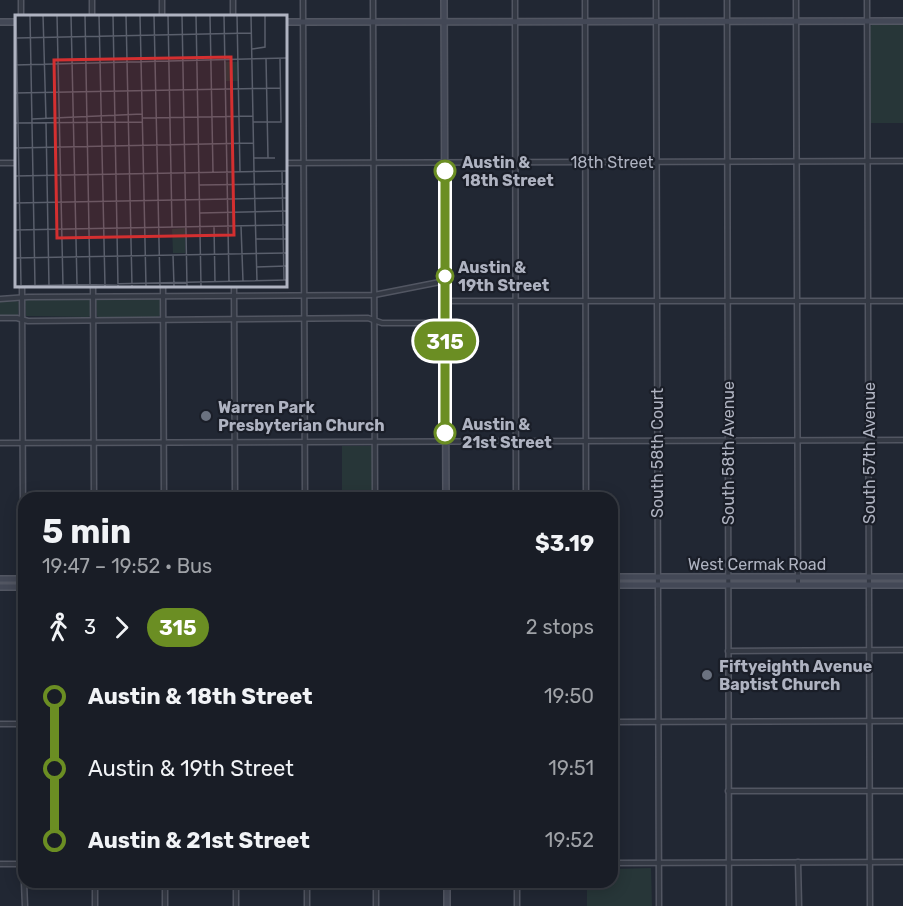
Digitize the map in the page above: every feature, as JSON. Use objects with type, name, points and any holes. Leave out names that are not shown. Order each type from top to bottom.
[{"type":"street","points":[[303,0],[305,492]]},
{"type":"street","points":[[374,0],[375,492]]},
{"type":"street","points":[[444,0],[446,492]]},
{"type":"street","points":[[515,0],[516,492]]},
{"type":"street","points":[[585,0],[586,492]]},
{"type":"street","name":"South 58th Court","points":[[656,0],[659,906]]},
{"type":"street","name":"South 58th Avenue","points":[[727,0],[729,906]]},
{"type":"street","points":[[796,0],[798,585]]},
{"type":"street","name":"South 57th Avenue","points":[[867,0],[870,906]]},
{"type":"street","points":[[286,22],[903,21]]},
{"type":"street","name":"18th Street","points":[[286,163],[903,161]]},
{"type":"street","points":[[0,299],[93,296],[374,296],[445,280]]},
{"type":"street","points":[[22,286],[23,492]]},
{"type":"street","points":[[93,286],[93,492]]},
{"type":"street","points":[[163,286],[164,492]]},
{"type":"street","points":[[234,286],[235,492]]},
{"type":"street","points":[[445,301],[903,301]]},
{"type":"street","points":[[0,318],[22,320],[375,319],[382,323],[445,323]]},
{"type":"street","points":[[0,443],[903,440]]},
{"type":"street","name":"West Cermak Road","points":[[618,577],[903,577]]},
{"type":"street","points":[[0,579],[18,579]]},
{"type":"street","name":"West Cermak Road","points":[[618,585],[903,585]]},
{"type":"street","points":[[0,587],[18,587]]},
{"type":"street","points":[[728,651],[903,651]]},
{"type":"street","points":[[618,722],[903,721]]},
{"type":"street","points":[[0,724],[18,724]]},
{"type":"street","points":[[729,791],[903,791]]},
{"type":"street","points":[[798,862],[799,906]]},
{"type":"street","points":[[618,863],[903,862]]},
{"type":"street","points":[[0,864],[18,864]]},
{"type":"street","points":[[24,888],[25,906]]},
{"type":"street","points":[[95,888],[95,906]]},
{"type":"street","points":[[165,888],[165,906]]},
{"type":"street","points":[[236,888],[236,906]]},
{"type":"street","points":[[307,888],[307,906]]},
{"type":"street","points":[[376,888],[376,906]]},
{"type":"street","points":[[447,888],[447,906]]},
{"type":"street","points":[[517,888],[517,906]]},
{"type":"shaded area","points":[[872,25],[903,25],[903,123],[870,123],[870,27]]},
{"type":"shaded area","points":[[98,298],[158,298],[160,315],[158,317],[99,317],[96,300]]},
{"type":"shaded area","points":[[27,299],[90,299],[90,316],[88,317],[26,316],[25,301]]},
{"type":"shaded area","points":[[0,301],[19,302],[18,315],[0,315]]},
{"type":"shaded area","points":[[342,446],[372,446],[372,492],[342,492]]},
{"type":"shaded area","points":[[651,868],[652,906],[587,906],[587,888],[618,888],[618,869]]},
{"type":"bus line","name":"315","points":[[445,171],[445,433]]},
{"type":"place","name":"Austin & 18th Street","points":[[445,171]]},
{"type":"place","name":"Austin & 19th Street","points":[[445,276]]},
{"type":"place","name":"Warren Park Presbyterian Church","points":[[206,416]]},
{"type":"place","name":"Austin & 21st Street","points":[[445,433]]},
{"type":"place","name":"Fiftyeighth Avenue Baptist Church","points":[[707,675]]}]
